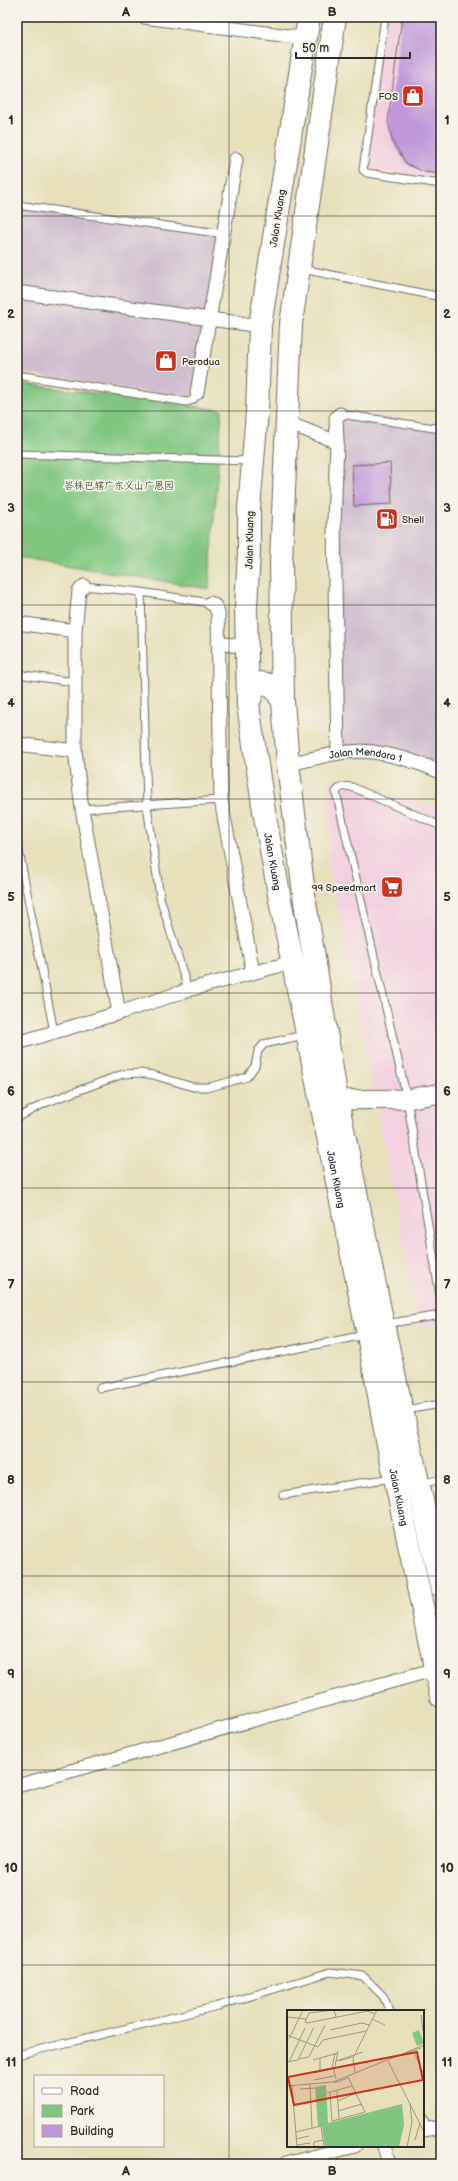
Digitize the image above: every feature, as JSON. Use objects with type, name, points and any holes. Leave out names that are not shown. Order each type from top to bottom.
[{"type":"highway","name":"Jalan Kluang","points":[[335,17],[314,153],[300,269],[291,324],[285,422],[281,562],[283,702],[288,764],[305,902],[375,1329],[394,1477],[441,1696]]},
{"type":"highway","name":"Jalan Kluang","points":[[307,27],[260,326],[257,412],[249,509],[246,647],[248,705],[265,818],[306,1035],[375,1329],[402,1410],[440,1580]]},
{"type":"highway","points":[[249,509],[255,525],[266,535],[272,535],[278,529],[282,518]]},
{"type":"highway","points":[[248,705],[254,688],[258,683],[271,685],[276,689],[283,702]]},
{"type":"street","points":[[144,17],[307,27]]},
{"type":"street","points":[[197,393],[236,159]]},
{"type":"street","points":[[17,292],[209,321],[260,326]]},
{"type":"street","points":[[338,753],[334,524],[337,442],[336,418],[340,414]]},
{"type":"street","points":[[285,422],[337,442]]},
{"type":"street","points":[[84,586],[79,591],[75,631],[75,751],[82,809],[119,1013]]},
{"type":"street","points":[[210,603],[215,606],[218,613],[221,800],[253,973]]},
{"type":"street","points":[[17,623],[75,631]]},
{"type":"street","points":[[218,643],[246,647]]},
{"type":"street","points":[[17,744],[75,751]]},
{"type":"street","name":"Jalan Mendara 1","points":[[288,764],[338,753],[372,752],[420,763],[441,772]]},
{"type":"street","points":[[17,1043],[119,1013],[188,990],[293,962]]},
{"type":"street","points":[[337,1100],[407,1099],[441,1093]]},
{"type":"street","points":[[17,1786],[436,1668]]},
{"type":"street","points":[[424,2125],[441,2127]]},
{"type":"street","points":[[285,2164],[351,2147]]},
{"type":"street","points":[[384,2147],[388,2164]]},
{"type":"lane","points":[[385,17],[363,170],[367,173],[441,184]]},
{"type":"lane","points":[[17,205],[224,234]]},
{"type":"lane","points":[[300,269],[441,297]]},
{"type":"lane","points":[[17,375],[187,402],[193,400],[197,393]]},
{"type":"lane","points":[[340,414],[441,429]]},
{"type":"lane","points":[[17,454],[252,461]]},
{"type":"lane","points":[[84,586],[141,592],[210,603]]},
{"type":"lane","points":[[141,592],[147,805],[160,897],[188,990]]},
{"type":"lane","points":[[17,674],[74,682]]},
{"type":"lane","points":[[441,826],[352,787],[344,786],[339,788],[336,792],[407,1099],[441,1302]]},
{"type":"lane","points":[[82,809],[221,800]]},
{"type":"lane","points":[[17,841],[54,1032]]},
{"type":"lane","points":[[17,1118],[45,1103],[123,1074],[153,1074],[193,1087],[210,1087],[247,1077],[255,1066],[258,1051],[264,1044],[306,1035]]},
{"type":"lane","points":[[100,1388],[441,1315]]},
{"type":"lane","points":[[402,1410],[441,1404]]},
{"type":"lane","points":[[283,1495],[394,1477]]},
{"type":"lane","points":[[419,1485],[441,1479]]},
{"type":"lane","points":[[17,2055],[218,2006],[330,1972],[363,1976],[383,1996],[390,2010]]},
{"type":"shaded area","points":[[382,17],[441,17],[441,181],[368,170],[359,164]]},
{"type":"shaded area","points":[[17,203],[230,230],[203,390],[187,398],[17,372]]},
{"type":"shaded area","points":[[339,410],[441,426],[441,777],[419,768],[374,757],[332,759]]},
{"type":"shaded area","points":[[330,780],[441,808],[441,1326],[420,1329],[329,863]]},
{"type":"green space","name":"峇株巴辖广东义山广恩园","points":[[17,383],[222,410],[209,589],[17,557]]},
{"type":"building","points":[[402,17],[441,17],[441,174],[424,172],[407,164],[393,143],[388,121]]},
{"type":"building","points":[[390,463],[392,504],[354,506],[352,465]]},
{"type":"place","name":"FOS","points":[[413,96]]},
{"type":"place","name":"Perodua","points":[[166,361]]},
{"type":"place","name":"Shell","points":[[387,519]]},
{"type":"place","name":"99 Speedmart","points":[[392,887]]}]
